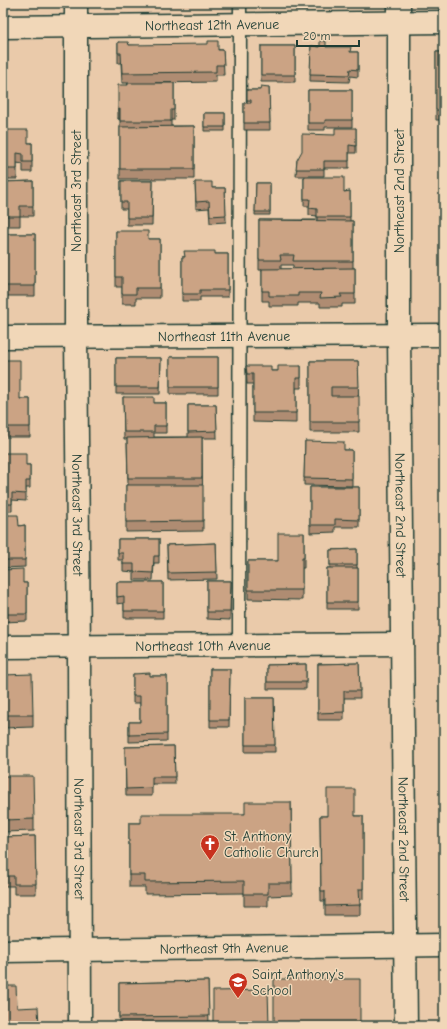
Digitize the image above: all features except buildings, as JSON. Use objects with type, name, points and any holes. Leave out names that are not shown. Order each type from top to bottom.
[{"type":"street","name":"Northeast 3rd Street","points":[[76,3],[76,336],[80,1026]]},
{"type":"street","name":"Northeast 12th Avenue","points":[[3,27],[76,28],[240,25],[399,13],[444,22]]},
{"type":"street","name":"Northeast 2nd Street","points":[[399,13],[399,336],[406,1026]]},
{"type":"street","name":"Northeast 11th Avenue","points":[[3,337],[444,335]]},
{"type":"street","name":"Northeast 10th Avenue","points":[[3,647],[79,648],[402,644]]},
{"type":"street","name":"Northeast 9th Avenue","points":[[3,951],[444,944]]},
{"type":"lane","points":[[239,645],[238,395],[240,336],[238,245],[240,3]]},
{"type":"place","name":"St. Anthony Catholic Church","points":[[210,861]]},
{"type":"place","name":"Saint Anthony's School","points":[[238,999]]}]
